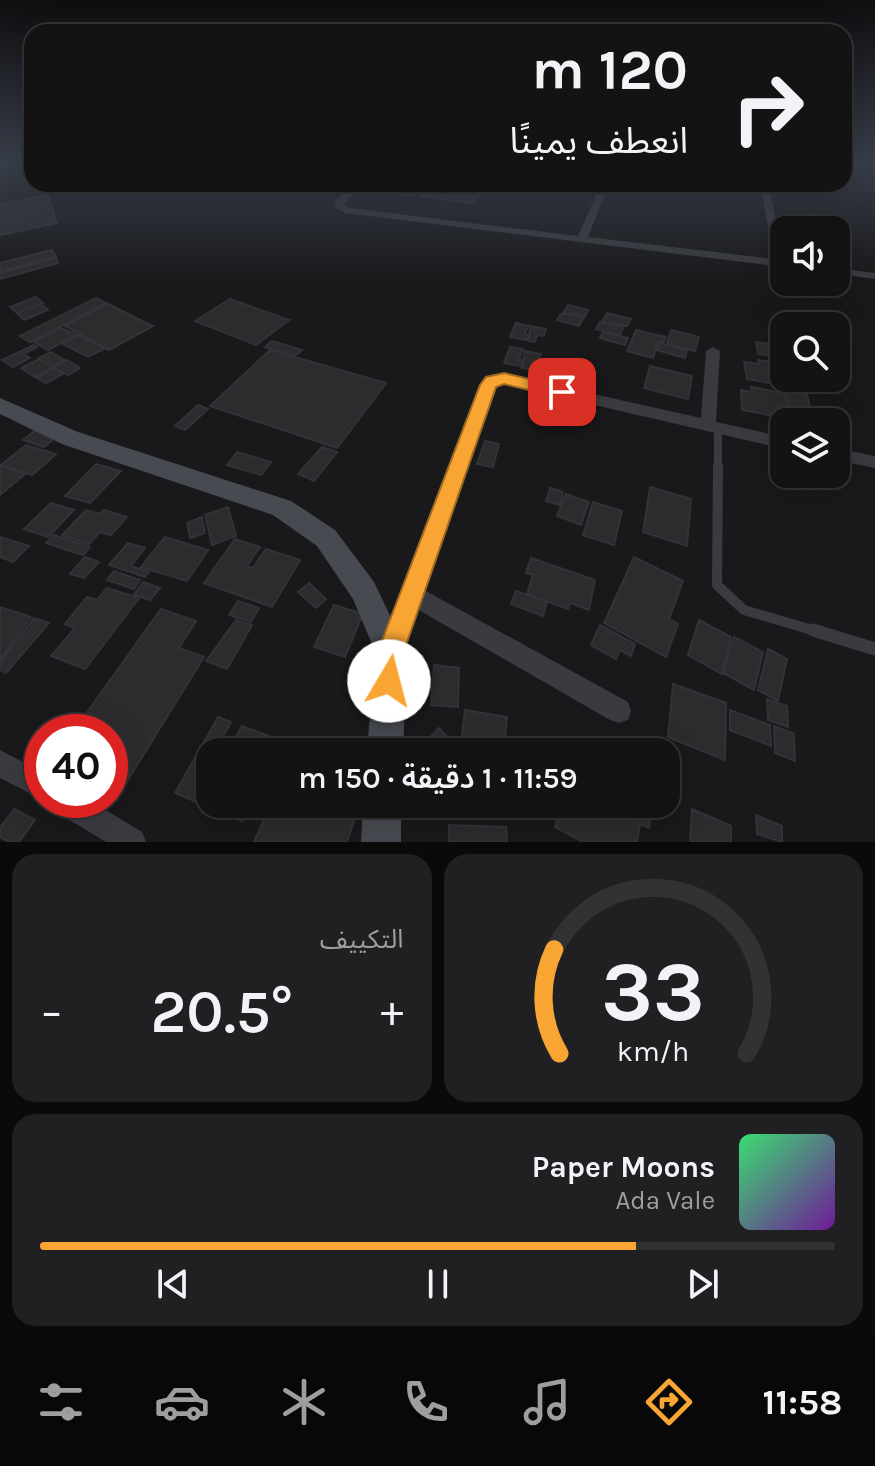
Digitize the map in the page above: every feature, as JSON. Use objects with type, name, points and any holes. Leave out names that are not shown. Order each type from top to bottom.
[{"type":"street","points":[[340,201],[339,206],[348,211],[770,261]]},
{"type":"street","points":[[583,237],[598,201]]},
{"type":"street","points":[[850,273],[875,276]]},
{"type":"street","points":[[713,351],[713,428]]},
{"type":"street","points":[[386,738],[391,651],[492,381],[504,379],[770,440]]},
{"type":"street","points":[[0,405],[70,438],[282,508],[326,538],[364,591],[391,651]]},
{"type":"street","points":[[850,457],[875,462]]},
{"type":"street","points":[[412,595],[619,711]]},
{"type":"street","points":[[0,763],[24,777]]},
{"type":"street","points":[[93,818],[132,842]]},
{"type":"street","points":[[381,842],[382,818]]},
{"type":"lane","points":[[713,428],[717,585],[744,610],[875,649]]},
{"type":"building","points":[[50,201],[57,223],[0,235],[0,204]]},
{"type":"building","points":[[52,250],[56,257],[0,271],[0,263]]},
{"type":"building","points":[[56,258],[58,263],[0,279],[0,273]]},
{"type":"building","points":[[36,297],[43,303],[17,313],[10,307]]},
{"type":"building","points":[[96,298],[106,303],[30,342],[20,336]]},
{"type":"building","points":[[230,299],[289,320],[256,345],[195,321]]},
{"type":"building","points":[[41,304],[48,310],[24,320],[17,313]]},
{"type":"building","points":[[108,304],[153,326],[109,350],[65,326]]},
{"type":"building","points":[[568,305],[588,310],[585,317],[563,313]]},
{"type":"building","points":[[607,313],[631,319],[627,326],[602,322]]},
{"type":"building","points":[[561,314],[584,317],[579,326],[557,320]]},
{"type":"building","points":[[600,322],[624,326],[620,335],[596,329]]},
{"type":"building","points":[[516,323],[528,326],[525,334],[529,335],[528,340],[510,337]]},
{"type":"building","points":[[530,326],[546,329],[544,336],[537,335],[535,342],[529,341]]},
{"type":"building","points":[[61,328],[76,335],[48,350],[34,342]]},
{"type":"building","points":[[636,330],[666,337],[663,343],[658,341],[653,358],[627,351]]},
{"type":"building","points":[[671,330],[699,337],[695,351],[667,344]]},
{"type":"building","points":[[603,332],[628,338],[625,345],[600,338]]},
{"type":"building","points":[[79,335],[104,349],[88,357],[63,344]]},
{"type":"building","points":[[272,341],[302,350],[295,356],[265,347]]},
{"type":"building","points":[[756,342],[770,344],[770,356],[758,354]]},
{"type":"building","points":[[660,343],[687,350],[685,358],[657,350]]},
{"type":"building","points":[[34,345],[37,347],[24,354],[30,358],[13,367],[2,360]]},
{"type":"building","points":[[510,347],[523,349],[519,360],[523,360],[521,366],[504,363]]},
{"type":"building","points":[[270,350],[386,383],[337,448],[210,406]]},
{"type":"building","points":[[525,351],[541,354],[538,362],[532,361],[530,369],[522,368]]},
{"type":"building","points":[[51,352],[64,360],[53,366],[39,358]]},
{"type":"building","points":[[39,359],[53,367],[35,377],[21,368]]},
{"type":"building","points":[[67,360],[80,368],[68,375],[54,367]]},
{"type":"building","points":[[758,360],[770,362],[770,383],[747,379],[744,362],[759,364]]},
{"type":"building","points":[[650,366],[692,376],[688,399],[644,388]]},
{"type":"building","points":[[54,368],[63,374],[46,383],[37,378]]},
{"type":"building","points":[[751,387],[784,393],[788,408],[770,408],[770,415],[742,410],[741,390],[752,392]]},
{"type":"building","points":[[786,392],[807,395],[810,408],[790,408]]},
{"type":"building","points":[[198,405],[208,409],[185,430],[175,426]]},
{"type":"building","points":[[37,429],[57,436],[44,447],[23,440]]},
{"type":"building","points":[[485,441],[499,444],[493,467],[477,464]]},
{"type":"building","points":[[26,445],[56,454],[32,475],[1,465]]},
{"type":"building","points":[[322,447],[337,452],[314,481],[298,474]]},
{"type":"building","points":[[237,452],[271,462],[261,475],[227,465]]},
{"type":"building","points":[[96,464],[121,471],[90,503],[65,496]]},
{"type":"building","points":[[0,465],[25,474],[0,495]]},
{"type":"building","points":[[650,487],[691,499],[687,546],[643,532]]},
{"type":"building","points":[[550,488],[563,492],[560,505],[546,501]]},
{"type":"building","points":[[566,494],[589,502],[581,525],[557,516]]},
{"type":"building","points":[[593,502],[622,511],[614,545],[583,535]]},
{"type":"building","points":[[51,503],[74,510],[48,537],[24,529]]},
{"type":"building","points":[[228,507],[236,536],[212,545],[205,515]]},
{"type":"building","points":[[86,510],[100,514],[104,510],[127,517],[111,535],[100,532],[89,544],[62,535]]},
{"type":"building","points":[[202,517],[205,533],[190,538],[187,523]]},
{"type":"building","points":[[54,535],[90,547],[83,555],[46,543]]},
{"type":"building","points":[[0,537],[29,546],[13,562],[0,557]]},
{"type":"building","points":[[165,537],[208,550],[187,581],[141,567]]},
{"type":"building","points":[[235,539],[260,547],[247,566],[253,568],[266,549],[300,560],[272,607],[204,583]]},
{"type":"building","points":[[128,543],[145,548],[131,566],[149,572],[145,577],[109,565]]},
{"type":"building","points":[[85,557],[99,562],[84,578],[70,574]]},
{"type":"building","points":[[634,557],[683,581],[669,619],[678,624],[666,657],[604,623]]},
{"type":"building","points":[[531,558],[595,580],[589,610],[570,603],[568,609],[527,594],[533,575],[526,573]]},
{"type":"building","points":[[114,571],[140,580],[134,589],[107,580]]},
{"type":"building","points":[[143,582],[160,588],[150,600],[134,595]]},
{"type":"building","points":[[309,583],[326,599],[316,608],[298,592]]},
{"type":"building","points":[[107,588],[139,598],[85,669],[51,656],[75,628],[65,624],[87,597],[97,600]]},
{"type":"building","points":[[516,591],[547,602],[543,616],[511,604]]},
{"type":"building","points":[[238,601],[259,608],[251,622],[229,615]]},
{"type":"building","points":[[334,605],[363,614],[345,657],[314,647]]},
{"type":"building","points":[[0,607],[31,617],[0,659]]},
{"type":"building","points":[[161,609],[196,621],[179,648],[204,657],[128,780],[128,714],[86,714]]},
{"type":"building","points":[[34,618],[49,623],[6,673],[0,670],[0,662]]},
{"type":"building","points":[[236,620],[252,625],[227,669],[206,661]]},
{"type":"building","points":[[699,620],[731,637],[722,674],[688,655]]},
{"type":"building","points":[[600,625],[635,644],[631,656],[620,650],[616,659],[591,645]]},
{"type":"building","points":[[734,637],[763,652],[754,690],[723,673]]},
{"type":"building","points":[[768,649],[787,659],[778,701],[758,690]]},
{"type":"building","points":[[434,665],[459,668],[458,707],[431,705]]},
{"type":"building","points":[[673,684],[726,703],[725,760],[680,742],[680,738],[668,737]]},
{"type":"building","points":[[767,699],[787,706],[788,727],[768,720]]},
{"type":"building","points":[[465,710],[507,717],[505,738],[462,738]]},
{"type":"building","points":[[730,710],[770,725],[771,746],[730,730]]},
{"type":"building","points":[[218,717],[231,722],[222,738],[206,738]]},
{"type":"building","points":[[242,726],[275,738],[236,738]]},
{"type":"building","points":[[774,726],[794,734],[795,761],[775,753]]},
{"type":"building","points":[[439,728],[448,738],[430,738]]},
{"type":"building","points":[[196,756],[196,802],[175,793]]},
{"type":"building","points":[[14,809],[24,814],[24,818],[35,820],[19,842],[9,842],[0,837],[0,828]]},
{"type":"building","points":[[692,809],[731,826],[731,842],[690,842]]},
{"type":"building","points":[[756,815],[782,826],[782,842],[757,834]]},
{"type":"building","points":[[265,818],[355,818],[347,842],[254,842]]},
{"type":"building","points":[[557,818],[650,818],[649,828],[640,824],[637,842],[583,842],[555,827]]},
{"type":"building","points":[[449,825],[506,827],[507,842],[449,842]]},
{"type":"route","points":[[389,681],[391,651],[488,385],[499,378],[562,392]]}]
